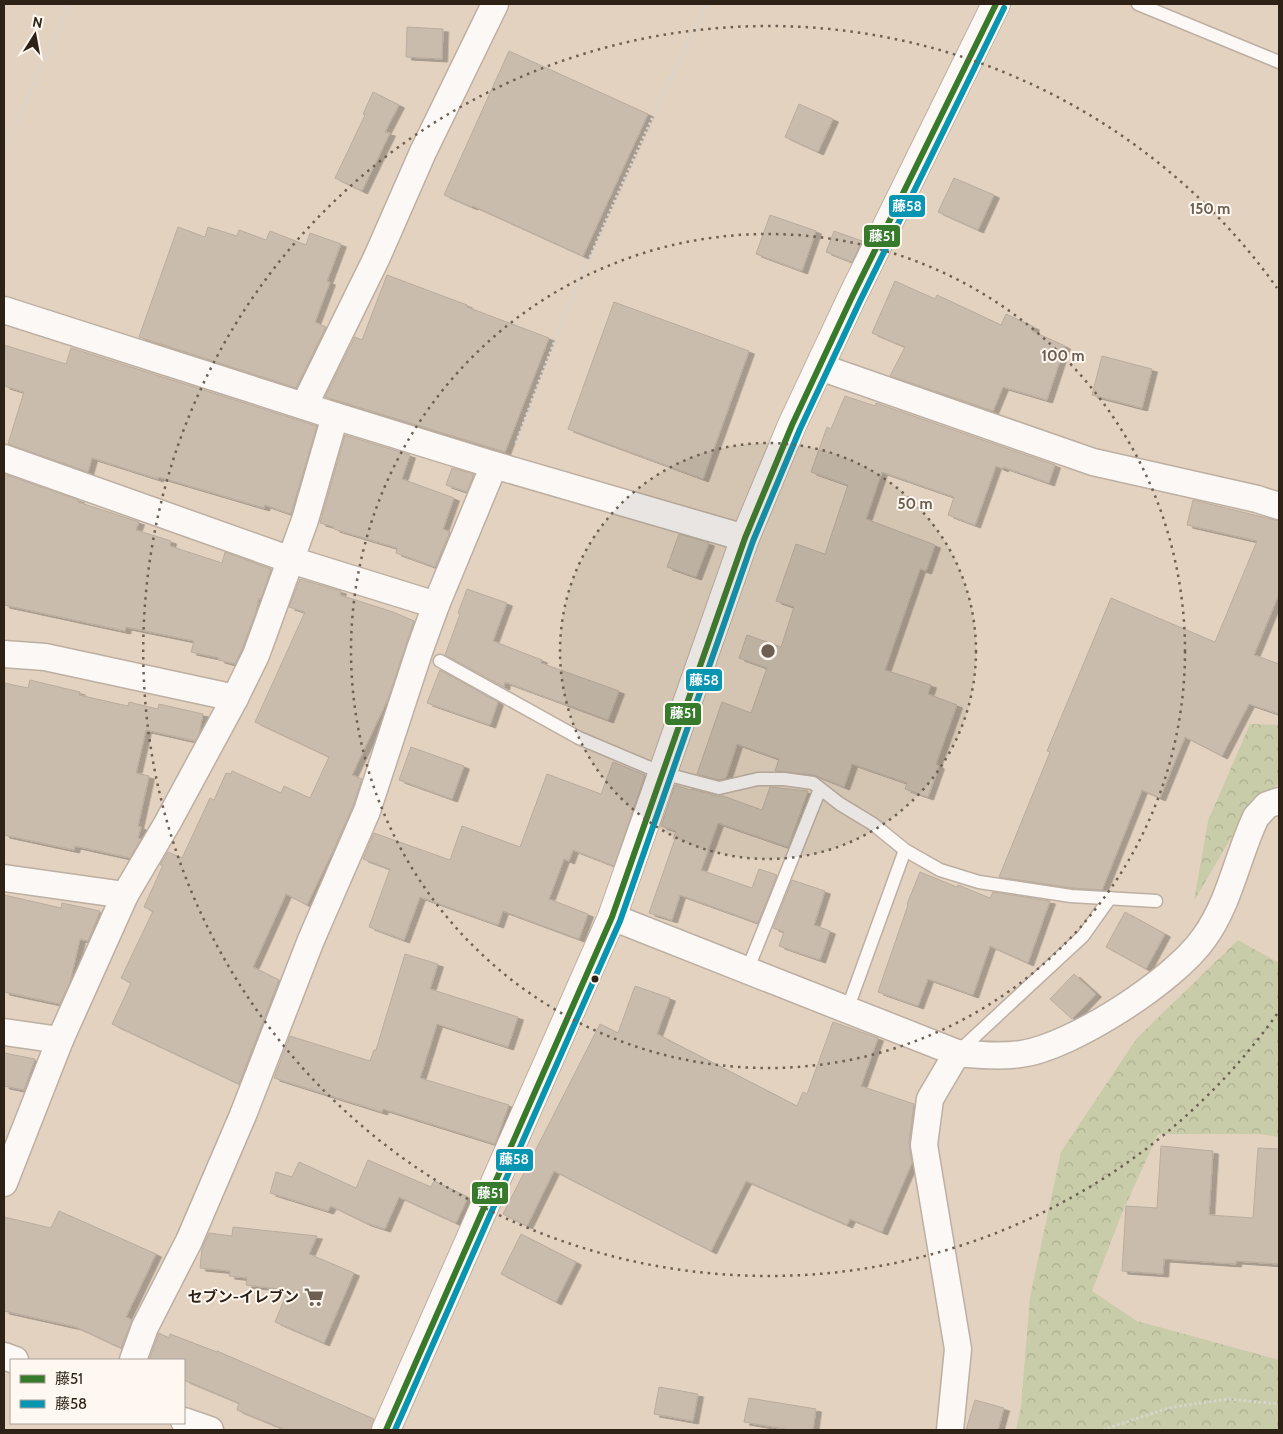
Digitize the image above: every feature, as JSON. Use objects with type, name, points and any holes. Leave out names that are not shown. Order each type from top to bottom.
[{"type":"street","points":[[304,406],[377,258],[423,152],[495,4]]},
{"type":"street","points":[[386,1430],[612,917],[745,538],[792,425],[852,296],[996,4]]},
{"type":"street","points":[[4,310],[334,416],[500,467],[745,538]]},
{"type":"street","points":[[820,366],[1094,462],[1257,499],[1279,506]]},
{"type":"street","points":[[4,1183],[60,1040],[126,895],[168,822],[256,655],[305,520],[334,416]]},
{"type":"street","points":[[4,458],[291,560],[436,605]]},
{"type":"street","points":[[134,1359],[145,1327],[189,1241],[243,1115],[311,940],[367,811],[436,605],[500,467]]},
{"type":"street","points":[[4,654],[45,657],[235,698]]},
{"type":"street","points":[[612,917],[957,1053],[993,1056],[1022,1054],[1050,1046],[1076,1035],[1112,1013],[1178,967],[1205,937],[1222,908],[1256,817],[1267,805],[1279,801]]},
{"type":"street","points":[[4,878],[126,895]]},
{"type":"street","points":[[4,1032],[60,1040]]},
{"type":"street","points":[[950,1430],[958,1349],[924,1145],[930,1099],[957,1053]]},
{"type":"street","points":[[185,1421],[210,1430]]},
{"type":"lane","points":[[1138,4],[1279,62]]},
{"type":"lane","points":[[440,661],[579,738],[662,773],[719,788],[758,779],[784,779],[813,784],[840,804],[873,824],[905,850],[940,870],[979,882],[1071,896],[1156,902]]},
{"type":"lane","points":[[748,971],[820,789]]},
{"type":"lane","points":[[847,1010],[905,850]]},
{"type":"lane","points":[[957,1053],[1083,936],[1110,898]]},
{"type":"path","points":[[4,150],[70,4]]},
{"type":"path","points":[[500,467],[653,115],[707,4]]},
{"type":"path","points":[[1104,1430],[1168,1408],[1228,1399],[1279,1404]]},
{"type":"green space","points":[[1250,724],[1279,725],[1279,783],[1245,814],[1194,901],[1208,821]]},
{"type":"green space","points":[[1238,940],[1279,963],[1279,1137],[1260,1134],[1158,1134],[1122,1213],[1092,1291],[1137,1321],[1279,1360],[1279,1430],[1016,1430],[1021,1407],[1030,1297],[1061,1152],[1137,1038]]},
{"type":"building","points":[[407,27],[443,29],[442,59],[406,57]]},
{"type":"building","points":[[509,51],[648,114],[583,256],[473,206],[444,195]]},
{"type":"building","points":[[373,92],[399,105],[385,132],[390,133],[362,191],[335,178],[365,115],[363,114]]},
{"type":"building","points":[[799,104],[833,119],[818,152],[785,137]]},
{"type":"building","points":[[954,178],[994,195],[978,230],[938,212]]},
{"type":"building","points":[[770,215],[816,231],[802,271],[756,254]]},
{"type":"building","points":[[178,227],[205,237],[208,227],[237,236],[239,230],[266,240],[270,231],[306,245],[310,233],[341,244],[327,281],[330,282],[315,322],[326,327],[296,388],[139,337]]},
{"type":"building","points":[[834,231],[862,241],[852,262],[826,252]]},
{"type":"building","points":[[387,275],[549,338],[505,452],[325,397],[355,337],[362,340]]},
{"type":"building","points":[[895,281],[935,299],[937,295],[1001,325],[1006,314],[1034,327],[1032,331],[1065,346],[1047,400],[1003,387],[993,411],[890,376],[905,347],[872,333]]},
{"type":"building","points":[[614,302],[749,351],[703,479],[568,429]]},
{"type":"building","points":[[4,345],[66,364],[71,348],[317,426],[291,514],[265,505],[264,508],[159,477],[158,479],[92,458],[88,472],[8,444],[24,392],[4,386]]},
{"type":"building","points":[[1102,356],[1152,369],[1142,408],[1092,395]]},
{"type":"building","points":[[845,396],[875,406],[876,403],[1055,465],[1049,483],[996,466],[975,525],[948,515],[954,497],[882,472],[866,519],[935,545],[926,571],[920,569],[885,670],[931,685],[928,694],[957,705],[936,764],[939,766],[928,797],[905,789],[907,783],[852,764],[844,787],[814,775],[775,771],[779,759],[737,744],[726,778],[719,780],[697,774],[722,702],[751,713],[767,668],[739,658],[747,635],[781,647],[794,607],[776,601],[796,544],[825,554],[848,485],[811,472],[827,427],[831,429]]},
{"type":"building","points":[[345,435],[410,455],[402,479],[454,498],[443,529],[450,532],[435,567],[396,553],[397,548],[320,523]]},
{"type":"building","points":[[452,468],[474,474],[467,492],[446,485]]},
{"type":"building","points":[[4,474],[79,500],[78,502],[139,522],[136,530],[171,541],[170,546],[222,563],[225,552],[271,569],[235,664],[219,660],[219,658],[191,652],[194,641],[126,627],[125,631],[4,605]]},
{"type":"building","points":[[1193,500],[1279,521],[1279,594],[1254,655],[1279,664],[1279,714],[1249,704],[1222,756],[1185,737],[1160,798],[1142,790],[1102,890],[1072,888],[999,877],[1050,752],[1047,751],[1111,598],[1215,642],[1257,541],[1187,525]]},
{"type":"building","points":[[679,534],[709,543],[696,577],[667,567]]},
{"type":"building","points":[[300,579],[341,591],[340,595],[393,612],[414,621],[388,699],[352,775],[362,779],[353,806],[334,849],[307,905],[286,894],[253,967],[279,980],[239,1084],[112,1024],[131,983],[121,978],[153,911],[144,907],[163,865],[160,865],[168,852],[182,858],[210,798],[214,800],[226,773],[231,774],[232,771],[281,793],[284,786],[310,798],[329,757],[255,722],[305,612],[289,607]]},
{"type":"building","points":[[467,589],[507,603],[493,641],[542,660],[541,663],[619,691],[608,720],[505,682],[504,687],[445,655]]},
{"type":"building","points":[[440,670],[498,702],[490,725],[427,703]]},
{"type":"building","points":[[30,680],[80,692],[79,695],[128,706],[129,702],[158,709],[159,704],[203,714],[199,734],[195,741],[146,730],[136,773],[149,776],[138,826],[141,827],[138,838],[141,839],[130,858],[75,846],[74,850],[4,835],[4,683],[28,688]]},
{"type":"building","points":[[411,747],[464,766],[452,799],[399,780]]},
{"type":"building","points":[[613,762],[645,775],[614,866],[573,850],[569,861],[564,859],[549,899],[588,914],[579,939],[503,911],[498,925],[420,897],[404,940],[369,927],[390,869],[363,859],[374,833],[450,860],[462,826],[520,847],[547,774],[601,794]]},
{"type":"building","points":[[675,785],[690,790],[723,796],[762,810],[770,787],[808,791],[788,847],[718,823],[701,870],[752,888],[759,869],[777,875],[758,923],[680,895],[672,920],[649,913],[675,839],[673,839],[676,831],[661,826]]},
{"type":"building","points":[[920,872],[990,898],[993,892],[1050,901],[1028,963],[990,946],[973,995],[928,979],[918,1006],[878,992],[907,904]]},
{"type":"building","points":[[792,880],[825,891],[814,925],[830,931],[820,960],[779,946],[784,932],[773,928]]},
{"type":"building","points":[[4,895],[61,908],[62,903],[100,911],[88,941],[80,939],[70,982],[60,1004],[4,992]]},
{"type":"building","points":[[1125,912],[1165,934],[1146,969],[1106,947]]},
{"type":"building","points":[[405,954],[438,964],[430,989],[518,1017],[508,1047],[437,1024],[420,1078],[509,1105],[495,1144],[383,1109],[382,1112],[274,1078],[290,1036],[370,1061],[374,1050],[376,1050]]},
{"type":"building","points":[[1074,974],[1096,994],[1072,1019],[1050,999]]},
{"type":"building","points":[[635,986],[670,998],[657,1034],[797,1106],[803,1092],[807,1094],[833,1022],[878,1038],[861,1086],[914,1104],[909,1143],[912,1163],[882,1232],[850,1219],[847,1225],[746,1181],[711,1251],[554,1171],[527,1226],[503,1214],[600,1024],[618,1033]]},
{"type":"building","points":[[4,1053],[35,1059],[24,1090],[4,1086]]},
{"type":"building","points":[[1161,1146],[1213,1151],[1209,1215],[1253,1218],[1258,1148],[1279,1149],[1279,1264],[1236,1261],[1236,1264],[1164,1259],[1163,1274],[1122,1271],[1126,1206],[1157,1208]]},
{"type":"building","points":[[368,1160],[431,1187],[434,1181],[468,1197],[456,1223],[399,1197],[385,1229],[366,1223],[331,1206],[328,1211],[270,1193],[276,1172],[292,1177],[299,1162],[356,1188]]},
{"type":"building","points":[[59,1211],[156,1254],[126,1317],[132,1320],[121,1348],[76,1327],[4,1311],[4,1217],[51,1228]]},
{"type":"building","points":[[233,1227],[317,1236],[309,1254],[354,1273],[324,1343],[275,1322],[288,1290],[246,1285],[247,1278],[229,1276],[230,1271],[200,1268],[202,1248],[209,1233],[232,1236]]},
{"type":"building","points":[[521,1234],[576,1262],[556,1302],[501,1274]]},
{"type":"building","points":[[159,1333],[169,1338],[170,1334],[217,1351],[374,1419],[371,1430],[286,1430],[237,1410],[239,1403],[185,1380],[185,1359],[149,1359]]},
{"type":"building","points":[[659,1387],[698,1394],[693,1421],[654,1414]]},
{"type":"building","points":[[749,1398],[816,1409],[813,1430],[791,1430],[744,1422]]},
{"type":"building","points":[[975,1400],[1004,1408],[998,1430],[966,1430]]},
{"type":"transit line","name":"藤51","points":[[386,1430],[612,917],[745,538],[792,425],[852,297],[996,4]]},
{"type":"transit line","name":"藤58","points":[[395,1430],[620,921],[753,541],[800,429],[860,301],[1004,8]]},
{"type":"place","name":"セブン-イレブン","points":[[314,1297]]}]
